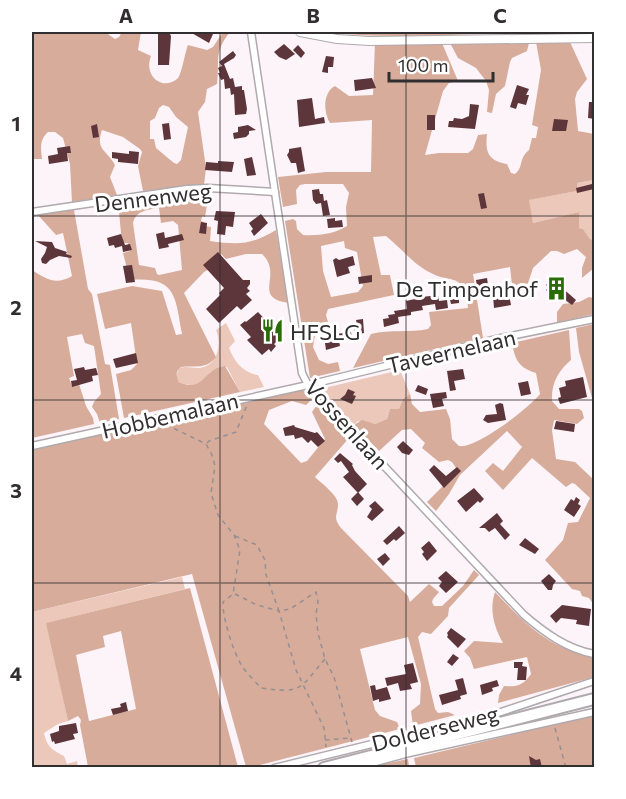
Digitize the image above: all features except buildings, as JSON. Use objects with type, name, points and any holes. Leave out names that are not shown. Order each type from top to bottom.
[{"type":"main road","name":"Dolderseweg","points":[[324,768],[594,698]]},
{"type":"street","name":"Vossenlaan","points":[[251,32],[302,373],[308,385],[524,615],[557,640],[582,652],[594,654]]},
{"type":"street","points":[[300,32],[337,39],[369,41],[594,38]]},
{"type":"street","name":"Dennenweg","points":[[32,212],[187,189],[275,192]]},
{"type":"street","name":"Taveernelaan","points":[[308,385],[496,339],[594,319]]},
{"type":"street","name":"Hobbemalaan","points":[[32,446],[308,385]]},
{"type":"street","name":"Dolderseweg","points":[[274,768],[498,714],[594,681]]},
{"type":"street","name":"Dolderseweg","points":[[354,768],[409,753],[594,712]]},
{"type":"path","points":[[206,444],[236,432],[248,398]]},
{"type":"path","points":[[164,417],[173,428],[206,444],[215,466],[211,493],[218,515],[234,535],[240,550],[233,594],[223,602],[222,608],[227,631],[241,665],[261,688],[283,691],[304,685],[325,659]]},
{"type":"path","points":[[234,535],[257,545],[265,560],[266,575],[296,670],[324,728],[327,754]]},
{"type":"path","points":[[233,594],[257,605],[279,611],[290,609],[316,592],[318,633],[325,659],[334,677],[353,748]]},
{"type":"path","points":[[553,721],[566,768]]},
{"type":"path","points":[[325,740],[351,738]]},
{"type":"shaded area","points":[[32,32],[105,32],[115,39],[122,32],[141,32],[138,50],[151,56],[149,63],[152,75],[156,80],[166,83],[178,78],[188,45],[207,50],[213,47],[223,32],[230,32],[219,52],[217,84],[207,89],[205,102],[198,112],[206,168],[204,185],[143,191],[138,166],[142,152],[140,149],[123,137],[102,130],[101,146],[115,165],[110,177],[117,195],[72,202],[70,164],[63,138],[55,132],[48,132],[43,138],[42,159],[32,159]],"holes":[[[163,105],[169,107],[176,117],[188,127],[181,160],[177,164],[156,148],[154,139],[150,139],[150,121],[155,118],[159,108]]]},
{"type":"shaded area","points":[[328,32],[486,32],[486,34],[387,36]]},
{"type":"shaded area","points":[[536,42],[570,42],[587,79],[577,92],[575,99],[578,131],[594,134],[594,180],[577,183],[577,191],[529,200],[533,223],[579,212],[579,228],[594,240],[594,268],[582,278],[582,268],[586,257],[577,249],[564,254],[551,251],[533,268],[527,286],[512,285],[510,267],[473,274],[483,338],[353,368],[371,334],[428,329],[431,325],[429,312],[468,308],[466,288],[461,284],[425,270],[386,236],[373,237],[381,275],[390,275],[394,295],[328,309],[326,315],[330,329],[315,335],[313,347],[319,360],[328,364],[338,362],[340,371],[310,378],[285,221],[293,219],[296,221],[297,229],[303,235],[326,234],[342,229],[347,226],[346,207],[349,193],[343,184],[300,185],[296,190],[297,204],[283,207],[278,177],[326,172],[371,172],[372,120],[330,123],[325,103],[331,89],[335,86],[349,96],[373,95],[375,43],[442,43],[458,81],[449,83],[443,91],[425,155],[468,153],[473,149],[478,135],[487,134],[489,155],[496,161],[507,164],[511,173],[515,174],[529,150],[532,138],[536,138],[538,127],[532,125],[541,70]],"holes":[[[344,241],[345,248],[357,252],[363,286],[358,292],[331,297],[323,271],[321,246]]]},
{"type":"shaded area","points":[[450,43],[529,43],[527,51],[512,58],[505,86],[496,94],[492,113],[487,112],[489,90],[486,81],[476,68],[458,58]]},
{"type":"shaded area","points":[[594,180],[594,240],[579,228],[579,212],[533,223],[528,200],[577,191],[577,183]]},
{"type":"shaded area","points":[[209,193],[205,217],[202,216],[201,221],[204,222],[204,226],[211,227],[210,241],[244,243],[259,239],[276,230],[288,303],[271,296],[270,270],[262,254],[246,254],[226,259],[221,254],[213,261],[217,265],[204,272],[184,293],[216,357],[208,364],[181,367],[177,376],[179,382],[194,385],[218,367],[225,366],[240,392],[124,418],[116,374],[131,370],[137,364],[131,323],[105,329],[97,294],[132,286],[162,291],[176,335],[182,334],[178,309],[171,292],[157,282],[130,280],[123,253],[130,251],[128,243],[122,243],[119,212],[121,202],[179,194]],"holes":[[[159,208],[161,223],[173,221],[178,225],[182,270],[159,275],[155,268],[139,265],[133,223],[140,213]]]},
{"type":"shaded area","points":[[74,210],[88,289],[92,294],[105,364],[110,365],[119,419],[100,423],[92,407],[101,394],[94,346],[85,343],[82,334],[67,337],[74,376],[69,378],[72,386],[79,384],[94,424],[32,438],[32,270],[55,281],[72,276],[63,233],[56,235],[38,215]]},
{"type":"shaded area","points":[[589,297],[594,298],[594,314],[557,323],[557,312],[563,304],[579,302]]},
{"type":"shaded area","points":[[226,323],[235,341],[229,348],[234,357],[244,369],[258,375],[264,387],[240,392],[227,367],[222,366],[193,385],[179,382],[176,376],[179,368],[205,367],[214,359],[219,342],[216,330]]},
{"type":"shaded area","points":[[594,324],[594,405],[579,352],[576,328]]},
{"type":"shaded area","points":[[569,330],[571,360],[556,378],[552,401],[559,409],[579,409],[584,418],[577,424],[554,420],[552,430],[556,459],[575,462],[594,480],[594,605],[589,598],[582,596],[580,591],[572,589],[545,560],[563,540],[568,523],[578,522],[590,498],[575,484],[572,483],[566,487],[532,458],[503,490],[485,471],[493,463],[503,471],[522,447],[507,431],[460,475],[436,511],[427,502],[458,471],[452,462],[448,460],[439,462],[422,448],[425,443],[411,429],[402,430],[379,451],[354,425],[362,420],[375,424],[387,419],[390,409],[399,409],[403,399],[410,394],[412,404],[420,412],[446,409],[450,419],[452,439],[459,446],[477,441],[514,417],[540,394],[536,373],[526,369],[519,362],[512,343]]},
{"type":"shaded area","points":[[400,370],[410,394],[403,399],[399,409],[390,409],[387,419],[375,424],[358,421],[354,425],[320,389]]},
{"type":"shaded area","points":[[303,390],[312,399],[306,405],[292,401],[269,410],[264,424],[301,463],[307,461],[325,439],[312,412],[317,405],[349,438],[315,477],[337,501],[336,518],[341,528],[408,596],[410,602],[429,584],[439,592],[433,599],[434,606],[442,606],[463,586],[474,570],[479,575],[449,608],[448,616],[431,634],[422,632],[418,637],[435,709],[438,713],[448,712],[455,715],[413,726],[411,711],[420,704],[421,684],[408,637],[360,649],[375,710],[380,716],[397,722],[400,729],[246,767],[192,574],[32,612],[32,449]]},
{"type":"shaded area","points":[[182,577],[185,589],[47,623],[68,721],[44,733],[45,738],[53,750],[64,756],[67,764],[77,761],[78,767],[33,767],[32,612]]},
{"type":"shaded area","points":[[190,588],[238,767],[88,767],[81,720],[78,716],[68,721],[46,623]],"holes":[[[121,631],[136,709],[89,721],[76,655],[105,647],[103,636]]]},
{"type":"shaded area","points":[[495,592],[517,615],[551,641],[563,648],[594,656],[594,677],[498,703],[504,686],[519,685],[531,674],[527,657],[474,669],[470,658],[464,651],[474,641],[503,643],[493,618],[492,605]]},
{"type":"shaded area","points":[[594,715],[594,767],[416,767],[414,758]]},
{"type":"shaded area","points":[[408,759],[409,766],[369,767]]},
{"type":"place","name":"De Timpenhof","points":[[556,288]]},
{"type":"place","name":"HFSLG","points":[[272,331]]}]
